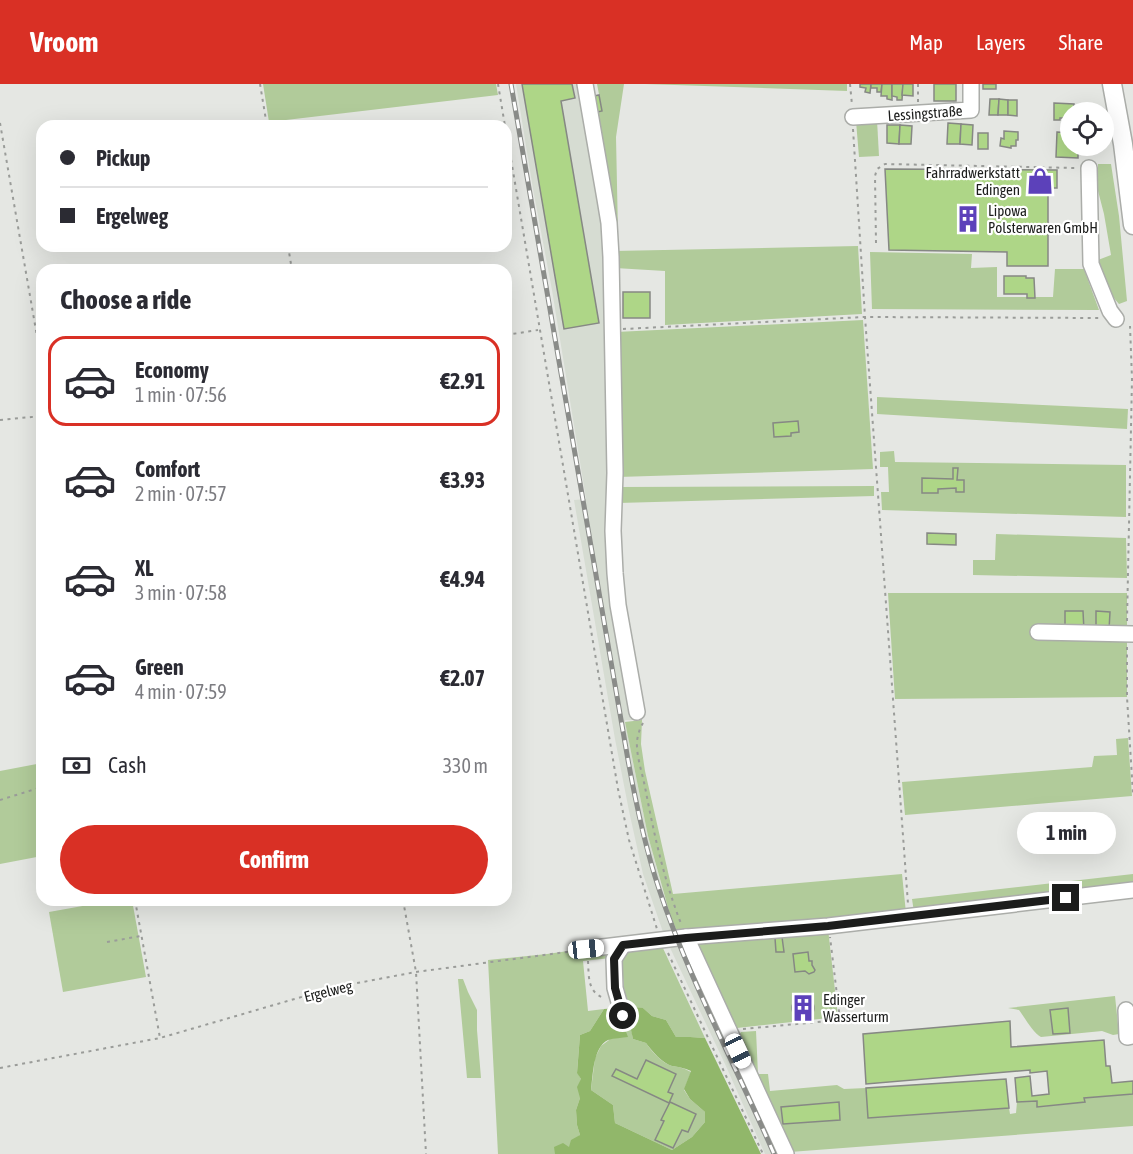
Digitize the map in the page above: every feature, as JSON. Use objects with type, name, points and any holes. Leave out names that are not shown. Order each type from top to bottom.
[{"type":"main road","points":[[1112,84],[1123,144],[1133,225]]},
{"type":"street","points":[[585,84],[609,223],[614,329],[615,573],[618,605],[641,716]]},
{"type":"street","name":"Lessingstraße","points":[[852,117],[971,110],[971,84]]},
{"type":"street","points":[[1089,168],[1091,264],[1110,311],[1116,319]]},
{"type":"street","points":[[1038,632],[1130,634]]},
{"type":"street","points":[[586,949],[828,926],[1133,890]]},
{"type":"street","points":[[686,938],[786,1154]]},
{"type":"street","points":[[623,945],[614,959],[615,988],[623,1016]]},
{"type":"street","points":[[1125,1010],[1127,1037],[1133,1036]]},
{"type":"path","points":[[260,84],[266,120]]},
{"type":"path","points":[[498,84],[504,120]]},
{"type":"path","points":[[850,84],[909,916]]},
{"type":"path","points":[[917,113],[918,84]]},
{"type":"path","points":[[0,123],[36,330]]},
{"type":"path","points":[[876,243],[875,176],[877,170],[885,164],[1089,168]]},
{"type":"path","points":[[512,170],[618,789],[629,840],[662,940],[763,1154]]},
{"type":"path","points":[[614,329],[865,318],[1116,319]]},
{"type":"path","points":[[1130,326],[1132,379],[1130,634],[1127,697],[1133,794]]},
{"type":"path","points":[[512,334],[539,330]]},
{"type":"path","points":[[0,420],[36,417]]},
{"type":"path","points":[[641,716],[637,741],[645,792],[661,864],[686,938]]},
{"type":"path","points":[[0,800],[36,789]]},
{"type":"path","points":[[136,906],[160,1038]]},
{"type":"path","points":[[404,906],[416,972],[426,1154]]},
{"type":"path","points":[[729,1031],[840,1020],[828,926]]},
{"type":"path","points":[[107,942],[141,936]]},
{"type":"path","points":[[586,949],[590,988],[597,996],[619,999]]},
{"type":"path","name":"Ergelweg","points":[[0,1068],[160,1038],[336,987],[416,972],[586,949]]},
{"type":"shaded area","points":[[516,84],[580,84],[607,242],[611,566],[635,720],[625,720],[625,722],[648,836],[664,895],[779,1154],[765,1154],[664,935],[643,874],[615,739],[574,500],[586,499]]},
{"type":"green space","points":[[263,84],[496,84],[498,95],[286,120],[269,120]]},
{"type":"green space","points":[[597,84],[624,84],[616,137],[618,233],[614,251],[858,246],[862,314],[665,325],[665,271],[615,268],[594,112],[602,110]]},
{"type":"green space","points":[[645,84],[847,84],[847,91]]},
{"type":"green space","points":[[877,120],[879,156],[859,157],[856,121]]},
{"type":"green space","points":[[1098,164],[1111,164],[1119,216],[1127,301],[1119,304],[1109,289],[1098,260],[1111,255],[1097,187]]},
{"type":"green space","points":[[870,252],[972,254],[971,268],[997,267],[997,297],[1053,297],[1055,269],[1084,269],[1099,310],[872,309]]},
{"type":"green space","points":[[863,320],[873,469],[618,477],[616,332]]},
{"type":"green space","points":[[877,397],[1128,409],[1127,429],[877,414]]},
{"type":"green space","points":[[894,451],[895,462],[1126,465],[1126,517],[882,510],[881,492],[889,492],[888,467],[880,467],[880,452]]},
{"type":"green space","points":[[874,486],[874,496],[618,503],[618,487]]},
{"type":"green space","points":[[996,534],[1126,538],[1127,578],[973,575],[973,560],[995,560]]},
{"type":"green space","points":[[888,593],[1127,593],[1127,697],[895,699]]},
{"type":"green space","points":[[642,720],[641,744],[645,771],[673,894],[902,874],[906,913],[827,920],[838,1017],[737,1028],[728,1025],[678,934],[669,911],[648,836],[625,722]]},
{"type":"green space","points":[[1128,738],[1132,796],[905,815],[902,782],[1092,767],[1094,756],[1117,755],[1116,739]]},
{"type":"green space","points":[[36,764],[36,857],[0,864],[0,771]]},
{"type":"green space","points":[[1133,874],[1133,888],[914,912],[912,899]]},
{"type":"green space","points":[[82,906],[133,906],[146,977],[63,992],[49,912]]},
{"type":"green space","points":[[617,944],[611,958],[583,961],[588,1011],[604,1009],[590,1031],[580,1035],[577,1072],[581,1079],[580,1098],[576,1110],[580,1135],[569,1148],[555,1147],[555,1154],[498,1154],[488,960]]},
{"type":"green space","points":[[661,944],[705,1038],[676,1037],[666,1020],[652,1016],[643,1008],[629,1017],[633,1039],[646,1043],[668,1065],[691,1072],[684,1090],[690,1099],[705,1112],[705,1122],[692,1137],[672,1150],[615,1123],[613,1105],[591,1090],[595,1058],[601,1046],[609,1040],[617,1008],[626,1007],[621,957],[626,950]]},
{"type":"green space","points":[[458,979],[463,979],[477,1010],[481,1078],[467,1078]]},
{"type":"green space","points":[[1115,996],[1119,1034],[1113,1035],[1102,1031],[1041,1037],[1032,1029],[1019,1010],[1008,1008]]},
{"type":"green space","points":[[626,1007],[643,1008],[652,1016],[666,1020],[676,1037],[705,1038],[761,1154],[555,1154],[554,1147],[563,1143],[569,1147],[571,1140],[580,1135],[576,1110],[580,1098],[577,1087],[581,1079],[577,1073],[580,1035],[590,1031],[604,1009],[617,1008],[628,1037],[610,1039],[603,1044],[599,1049],[593,1069],[591,1090],[613,1105],[615,1123],[672,1150],[692,1137],[705,1122],[705,1112],[690,1099],[684,1089],[691,1071],[668,1064],[646,1043],[633,1039]]},
{"type":"green space","points":[[756,1031],[758,1074],[768,1074],[770,1091],[837,1085],[844,1089],[866,1088],[869,1118],[1009,1108],[1010,1114],[1016,1113],[1017,1102],[1037,1101],[1038,1107],[1085,1102],[1084,1098],[1133,1094],[1133,1126],[790,1152],[737,1038],[741,1032]],"holes":[[[838,1102],[840,1120],[783,1124],[782,1107]]]},
{"type":"building","points":[[522,84],[572,84],[575,98],[561,101],[599,323],[564,329]]},
{"type":"building","points":[[860,84],[871,84],[870,93],[865,92],[866,88],[860,87]]},
{"type":"building","points":[[871,84],[882,84],[881,92],[877,92],[877,88],[871,88]]},
{"type":"building","points":[[882,84],[892,84],[892,100],[887,99],[887,96],[881,96]]},
{"type":"building","points":[[892,84],[903,84],[902,100],[897,100],[897,97],[892,96]]},
{"type":"building","points":[[903,84],[913,84],[913,96],[902,95]]},
{"type":"building","points":[[934,84],[956,84],[956,101],[934,101]]},
{"type":"building","points":[[983,84],[996,84],[996,89],[983,89]]},
{"type":"building","points":[[599,95],[602,111],[592,113],[589,97]]},
{"type":"building","points":[[990,99],[999,99],[998,115],[989,115]]},
{"type":"building","points":[[999,99],[1008,100],[1008,115],[998,115]]},
{"type":"building","points":[[1008,100],[1017,100],[1017,116],[1008,115]]},
{"type":"building","points":[[1054,103],[1060,103],[1060,120],[1054,120]]},
{"type":"building","points":[[948,123],[961,124],[960,144],[947,144]]},
{"type":"building","points":[[961,124],[973,125],[972,145],[960,144]]},
{"type":"building","points":[[887,125],[900,125],[899,144],[887,143]]},
{"type":"building","points":[[900,125],[912,126],[911,144],[899,144]]},
{"type":"building","points":[[1004,131],[1018,132],[1016,146],[1011,146],[1011,148],[1000,146],[1001,138],[1004,139]]},
{"type":"building","points":[[1057,132],[1060,132],[1060,156],[1078,156],[1078,158],[1056,157]]},
{"type":"building","points":[[978,133],[988,133],[988,149],[978,149]]},
{"type":"building","name":"Lipowa Polsterwaren GmbH","points":[[885,169],[1057,170],[1057,188],[1048,188],[1048,266],[1007,266],[1007,252],[889,250]]},
{"type":"building","points":[[1004,276],[1034,278],[1035,298],[1027,298],[1027,294],[1004,294]]},
{"type":"building","points":[[623,292],[650,292],[650,318],[623,318]]},
{"type":"building","points":[[798,421],[799,432],[791,433],[791,436],[774,437],[773,423]]},
{"type":"building","points":[[953,468],[958,468],[957,480],[964,480],[964,492],[956,492],[956,488],[938,489],[938,493],[922,493],[922,478],[953,479]]},
{"type":"building","points":[[927,533],[956,534],[956,545],[927,544]]},
{"type":"building","points":[[1065,611],[1083,611],[1084,631],[1065,631]]},
{"type":"building","points":[[1096,611],[1110,612],[1109,630],[1096,629]]},
{"type":"building","points":[[782,937],[784,952],[776,952],[775,938]]},
{"type":"building","points":[[808,952],[814,972],[809,974],[805,971],[795,972],[793,954]]},
{"type":"building","name":"Edinger Wasserturm","points":[[803,997],[811,1000],[814,1008],[811,1016],[803,1019],[795,1016],[792,1008],[795,1000]]},
{"type":"building","points":[[1068,1008],[1070,1033],[1053,1034],[1050,1010]]},
{"type":"building","points":[[1010,1021],[1011,1047],[1104,1040],[1106,1066],[1110,1066],[1112,1083],[1133,1081],[1133,1094],[1084,1098],[1085,1102],[1037,1107],[1037,1101],[1017,1102],[1015,1078],[1030,1076],[1032,1096],[1049,1094],[1047,1071],[1030,1073],[1030,1070],[866,1084],[863,1034]]},
{"type":"building","points":[[646,1060],[676,1074],[668,1092],[673,1094],[669,1103],[612,1076],[616,1069],[637,1079]]},
{"type":"building","points":[[1006,1079],[1009,1108],[868,1118],[866,1088]]},
{"type":"building","points":[[670,1102],[696,1114],[688,1132],[682,1130],[673,1148],[655,1140]]},
{"type":"building","points":[[839,1102],[840,1120],[783,1124],[781,1107]]},
{"type":"railway","points":[[511,84],[628,760],[645,841],[659,889],[684,956],[774,1154]]},
{"type":"place","name":"Fahrradwerkstatt Edingen","points":[[1040,181]]},
{"type":"place","name":"Lipowa Polsterwaren GmbH","points":[[968,219]]},
{"type":"place","name":"Edinger Wasserturm","points":[[803,1008]]},
{"type":"route","points":[[623,1016],[615,988],[614,959],[623,945],[828,926],[1066,898]]}]
